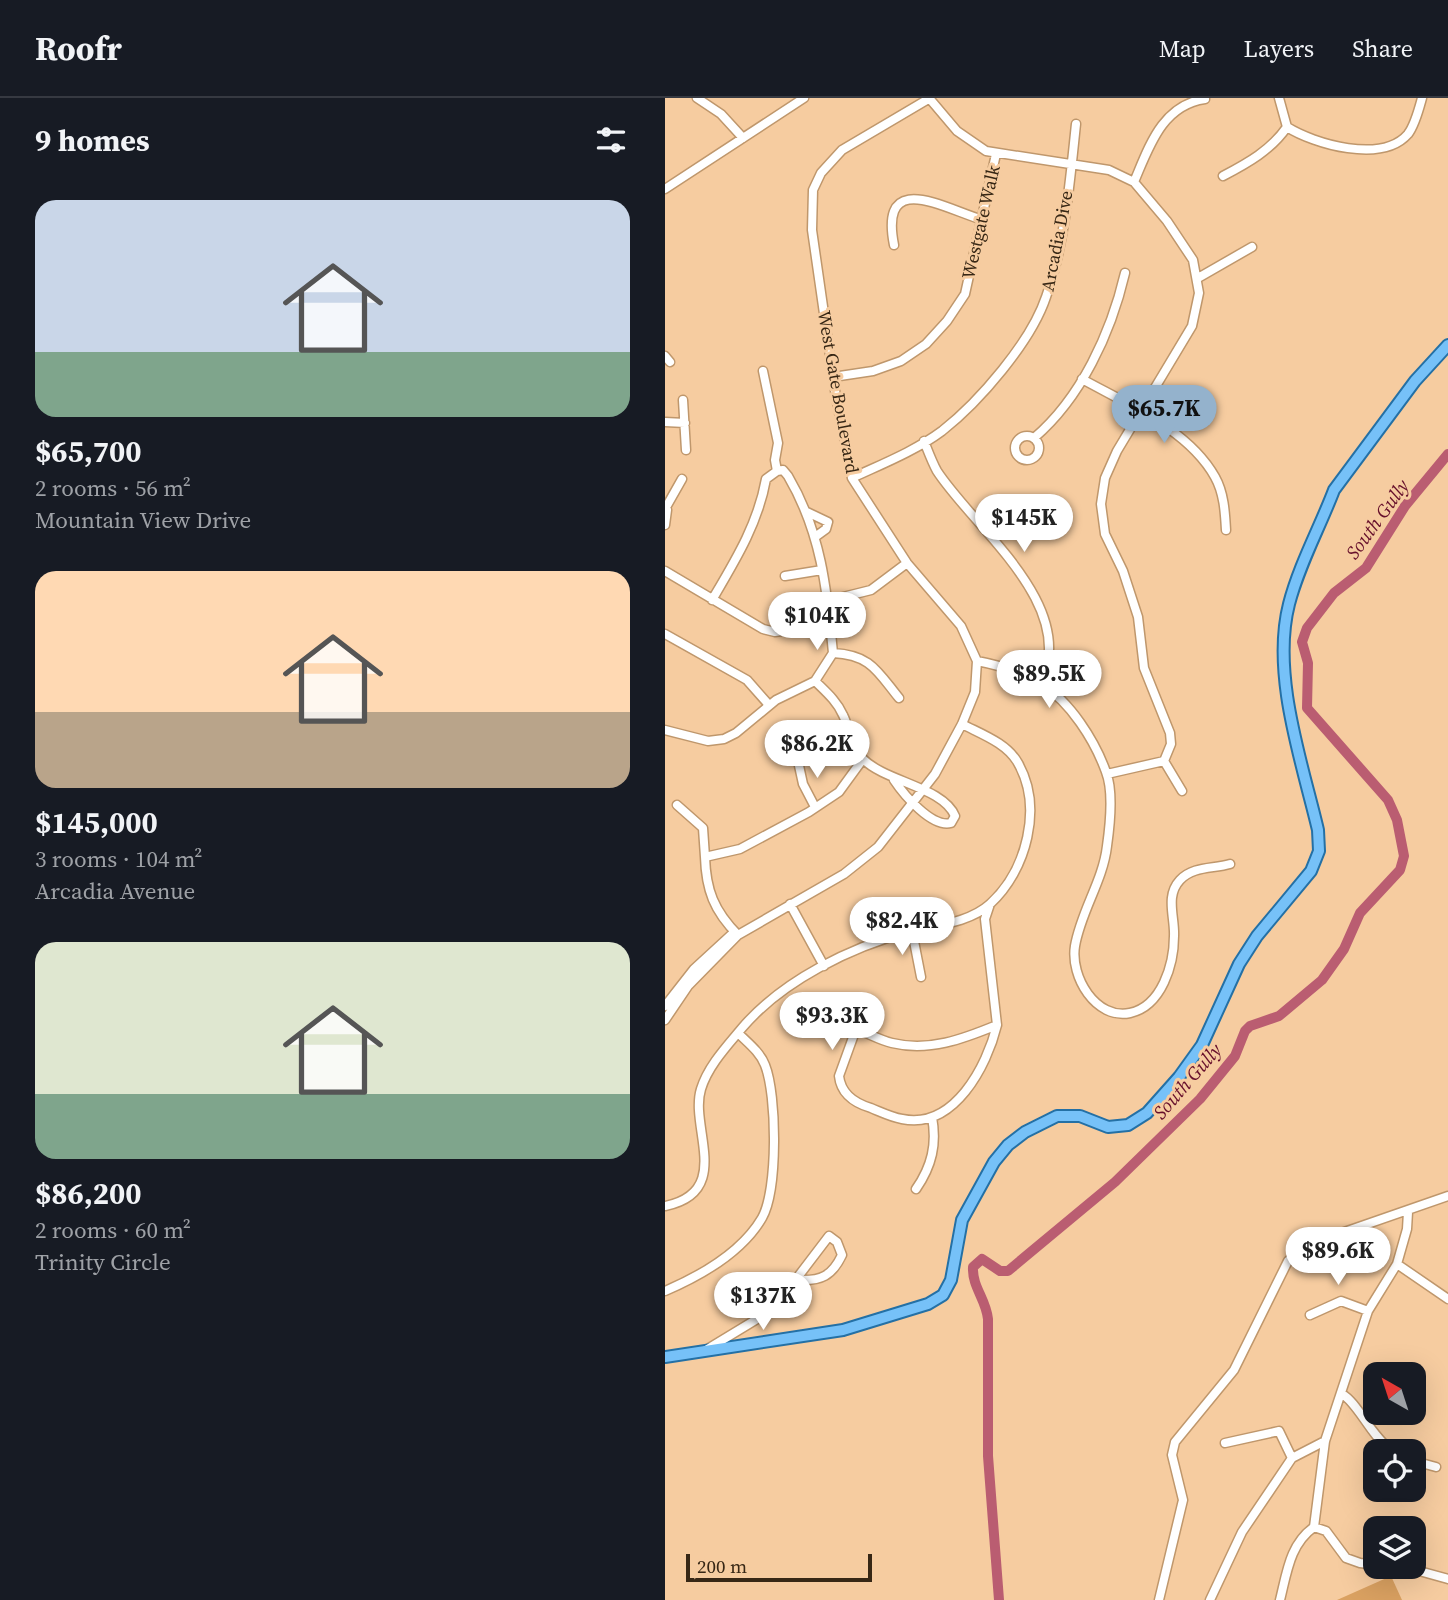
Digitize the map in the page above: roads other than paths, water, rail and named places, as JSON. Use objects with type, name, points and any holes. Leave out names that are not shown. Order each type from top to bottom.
[{"type":"main road","points":[[665,1357],[843,1330],[936,1300],[951,1280],[963,1220],[989,1170],[1008,1145],[1025,1132],[1057,1116],[1080,1116],[1108,1127],[1128,1125],[1147,1113],[1179,1077],[1202,1045],[1239,964],[1267,923],[1299,889],[1311,871],[1319,850],[1318,830],[1289,705],[1285,634],[1289,603],[1339,481],[1415,381],[1448,345]]},
{"type":"street","points":[[697,98],[721,114],[743,138]]},
{"type":"street","points":[[665,189],[794,101],[804,98]]},
{"type":"street","points":[[929,98],[971,144],[996,154],[1109,170],[1134,182],[1182,242],[1198,278],[1192,326],[1105,478],[1101,520],[1129,586],[1137,617],[1144,668],[1170,733],[1171,744],[1164,761]]},
{"type":"street","name":"West Gate Boulevard","points":[[929,98],[842,150],[821,173],[813,190],[812,230],[833,377],[852,478],[907,563],[961,626],[977,661]]},
{"type":"street","points":[[1279,98],[1287,127],[1318,143],[1368,149],[1384,146],[1408,134],[1422,98]]},
{"type":"street","points":[[1134,182],[1155,133],[1172,113],[1189,101],[1205,99]]},
{"type":"street","name":"Arcadia Dive","points":[[852,478],[949,425],[993,380],[1026,336],[1046,300],[1061,240],[1076,124]]},
{"type":"street","points":[[1223,176],[1259,155],[1277,141],[1287,127]]},
{"type":"street","name":"Westgate Walk","points":[[833,377],[882,368],[901,361],[926,344],[947,321],[965,293],[996,154]]},
{"type":"street","points":[[894,245],[891,229],[894,216],[898,205],[909,197],[925,198],[983,220]]},
{"type":"street","points":[[1198,278],[1252,247]]},
{"type":"street","points":[[1034,438],[1049,425],[1082,379],[1105,337],[1125,273]]},
{"type":"street","points":[[763,371],[778,443],[775,460],[778,471]]},
{"type":"street","points":[[1082,379],[1141,412],[1197,451],[1216,478],[1226,530]]},
{"type":"street","points":[[683,400],[686,450]]},
{"type":"street","points":[[665,422],[685,423]]},
{"type":"street","points":[[924,441],[936,470],[1002,548],[1040,609],[1049,652],[1046,673],[1041,683]]},
{"type":"street","points":[[665,730],[708,741],[724,739],[736,733],[769,705],[815,681],[833,653],[823,570],[815,537],[807,512],[783,470],[766,479],[756,518],[712,600]]},
{"type":"street","points":[[665,525],[666,510],[682,479]]},
{"type":"street","points":[[807,512],[828,522],[826,529],[815,537]]},
{"type":"street","points":[[827,601],[871,590],[907,563]]},
{"type":"street","points":[[785,576],[823,570]]},
{"type":"street","points":[[665,572],[763,629],[775,632],[830,624]]},
{"type":"street","points":[[665,634],[747,680],[769,705]]},
{"type":"street","points":[[833,653],[855,654],[870,663],[899,698]]},
{"type":"street","points":[[665,1020],[688,986],[738,935],[844,874],[878,848],[914,805],[962,724],[975,692],[977,661],[1000,666],[1041,683],[1054,694],[1085,731],[1107,774],[1107,846],[1075,949],[1077,970],[1085,990],[1097,1005],[1115,1015],[1133,1012],[1146,1005],[1161,989],[1169,970],[1174,935],[1171,904],[1178,882],[1196,870],[1230,864]]},
{"type":"street","points":[[815,681],[836,702],[852,741],[863,759],[894,780],[924,790],[951,809],[955,816],[951,822],[941,822],[914,805],[894,780]]},
{"type":"street","points":[[962,724],[1005,747],[1018,762],[1030,796],[1030,821],[1025,846],[1015,869],[990,904],[985,919],[997,1025],[991,1051],[973,1082],[953,1104],[932,1117],[903,1119],[859,1104],[847,1095],[839,1076],[855,1030],[888,1042],[922,1047],[953,1041],[997,1025]]},
{"type":"street","points":[[705,857],[740,849],[774,833],[839,792],[863,759]]},
{"type":"street","points":[[798,761],[803,784],[815,807]]},
{"type":"street","points":[[1107,774],[1164,761]]},
{"type":"street","points":[[1164,761],[1182,791]]},
{"type":"street","points":[[677,804],[702,828],[710,897],[721,916],[738,935]]},
{"type":"street","points":[[790,904],[824,966]]},
{"type":"street","points":[[665,1206],[689,1195],[700,1181],[707,1164],[700,1091],[707,1075],[738,1033],[770,1000],[824,966],[870,944],[960,920],[990,904]]},
{"type":"street","points":[[912,931],[921,977]]},
{"type":"street","points":[[665,1006],[694,969],[731,935],[738,935]]},
{"type":"street","points":[[665,1291],[722,1259],[745,1239],[768,1205],[774,1163],[766,1066],[738,1033]]},
{"type":"street","points":[[916,1189],[930,1163],[934,1147],[932,1117]]},
{"type":"street","points":[[1159,1600],[1183,1500],[1172,1455],[1175,1442],[1234,1370],[1288,1261],[1304,1245],[1408,1212],[1448,1196]]},
{"type":"street","points":[[1280,1600],[1292,1552],[1300,1537],[1314,1527],[1325,1441],[1368,1311],[1397,1264],[1407,1228],[1408,1212]]},
{"type":"street","points":[[706,1350],[762,1316],[799,1280],[829,1236],[837,1242],[842,1255],[831,1273],[815,1281],[799,1280]]},
{"type":"street","points":[[1397,1264],[1448,1299]]},
{"type":"street","points":[[1310,1315],[1341,1301],[1368,1311]]},
{"type":"street","points":[[1342,1394],[1353,1400],[1359,1415],[1376,1439]]},
{"type":"street","points":[[1225,1443],[1279,1431],[1292,1458]]},
{"type":"street","points":[[1210,1600],[1241,1532],[1292,1458],[1325,1441]]},
{"type":"street","points":[[1426,1464],[1436,1467]]},
{"type":"street","points":[[1314,1527],[1326,1531],[1346,1558],[1360,1563],[1412,1569],[1448,1579]]},
{"type":"waterway","name":"South Gully","points":[[999,1600],[988,1456],[988,1319],[973,1267],[982,1259],[1000,1271],[1008,1271],[1115,1182],[1200,1099],[1235,1056],[1245,1031],[1250,1026],[1279,1016],[1322,980],[1344,949],[1360,913],[1400,870],[1404,856],[1397,820],[1388,800],[1307,708],[1308,663],[1302,642],[1307,628],[1334,593],[1366,568],[1405,506],[1448,454]]}]
